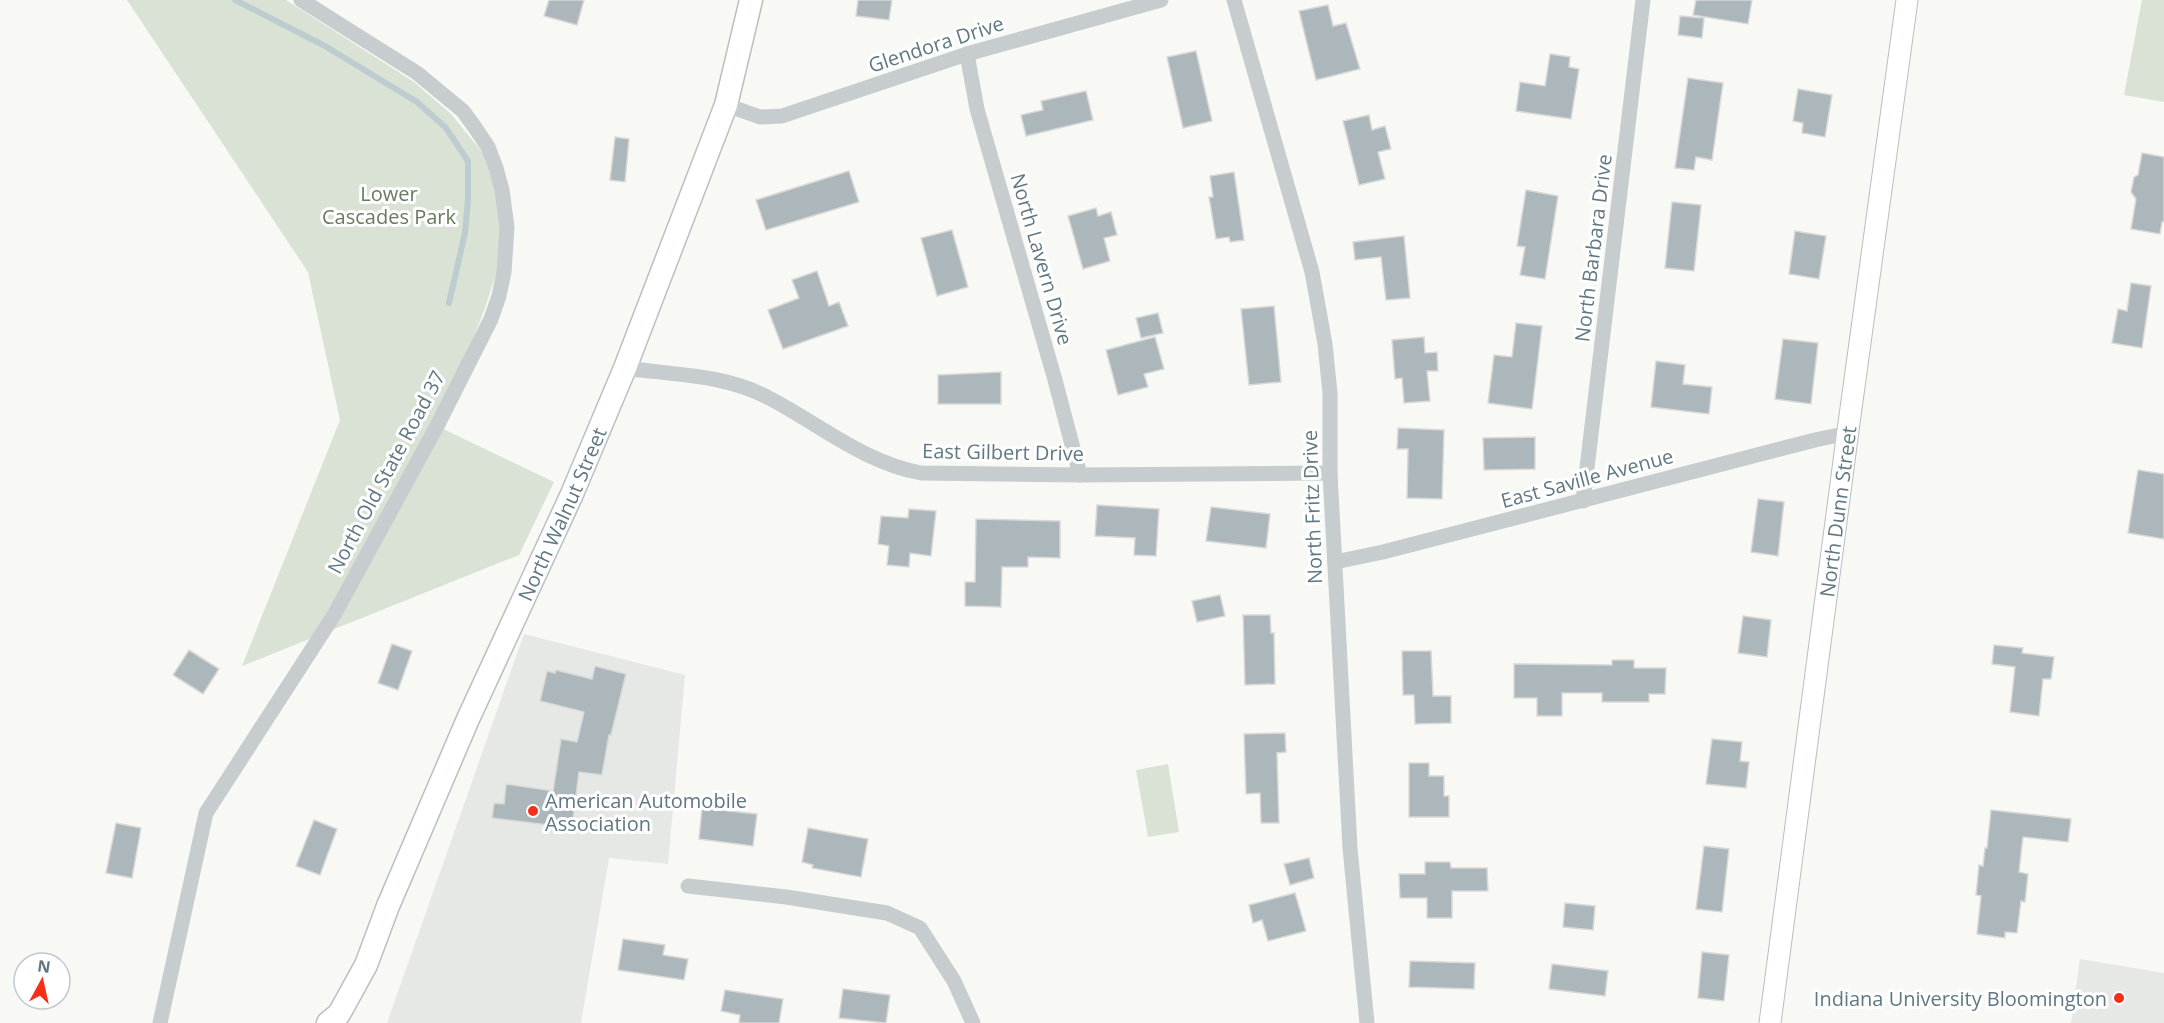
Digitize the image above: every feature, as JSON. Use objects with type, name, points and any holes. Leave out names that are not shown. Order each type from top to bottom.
[{"type":"main road","name":"North Walnut Street","points":[[336,1020],[366,965],[388,906],[468,719],[572,494],[625,368],[726,105],[751,0]]},
{"type":"street","name":"North Old State Road 37","points":[[160,1023],[206,813],[334,615],[437,426],[491,319],[504,272],[507,227],[502,190],[488,147],[476,129],[462,111],[417,73],[301,0]]},
{"type":"street","name":"Glendora Drive","points":[[726,105],[760,117],[782,117],[967,54],[1161,0]]},
{"type":"street","name":"North Fritz Drive","points":[[1234,0],[1312,272],[1320,312],[1330,393],[1330,473],[1350,848],[1367,1023]]},
{"type":"street","name":"North Barbara Drive","points":[[1583,501],[1643,0]]},
{"type":"street","name":"North Dunn Street","points":[[1770,1023],[1907,0]]},
{"type":"street","name":"North Lavern Drive","points":[[967,54],[977,109],[1080,475]]},
{"type":"street","name":"East Gilbert Drive","points":[[625,368],[705,377],[741,387],[768,397],[856,450],[899,469],[945,474],[1330,473]]},
{"type":"street","name":"East Saville Avenue","points":[[1335,562],[1383,552],[1848,433]]},
{"type":"street","points":[[688,886],[786,897],[887,913],[920,928],[954,981],[973,1023]]},
{"type":"shaded area","points":[[524,634],[685,675],[668,864],[609,858],[581,1023],[387,1023]]},
{"type":"shaded area","name":"Indiana University Bloomington","points":[[2080,959],[2164,973],[2164,1023],[2071,1023]]},
{"type":"green space","name":"Lower Cascades Park","points":[[127,0],[286,0],[414,82],[451,114],[482,152],[495,188],[501,228],[497,271],[484,311],[437,426],[554,482],[519,555],[242,666],[340,420],[308,272]]},
{"type":"green space","points":[[2142,0],[2164,0],[2164,102],[2124,95]]},
{"type":"green space","points":[[1168,764],[1179,832],[1148,837],[1136,770]]},
{"type":"building","points":[[549,0],[584,0],[577,25],[544,16]]},
{"type":"building","points":[[858,0],[892,0],[889,20],[856,16]]},
{"type":"building","points":[[1696,0],[1752,0],[1748,24],[1693,15]]},
{"type":"building","points":[[1328,5],[1333,26],[1346,23],[1360,69],[1316,80],[1299,11]]},
{"type":"building","points":[[1680,16],[1704,18],[1702,38],[1678,35]]},
{"type":"building","points":[[1196,51],[1212,121],[1183,128],[1167,57]]},
{"type":"building","points":[[1550,54],[1570,57],[1569,67],[1579,69],[1571,119],[1516,111],[1520,82],[1545,86]]},
{"type":"building","points":[[1688,78],[1723,83],[1712,160],[1696,157],[1694,170],[1675,168]]},
{"type":"building","points":[[1798,89],[1832,95],[1825,137],[1802,133],[1803,123],[1793,121]]},
{"type":"building","points":[[1086,91],[1093,120],[1026,136],[1021,115],[1043,110],[1041,101]]},
{"type":"building","points":[[1369,115],[1372,130],[1385,126],[1391,149],[1378,152],[1385,179],[1359,185],[1343,121]]},
{"type":"building","points":[[615,137],[629,139],[625,182],[610,180]]},
{"type":"building","points":[[2142,153],[2164,157],[2164,222],[2162,222],[2160,234],[2131,229],[2136,199],[2131,192],[2134,177],[2138,175]]},
{"type":"building","points":[[849,171],[859,202],[766,230],[756,200]]},
{"type":"building","points":[[1234,172],[1244,240],[1230,242],[1229,237],[1216,239],[1209,197],[1213,197],[1210,176]]},
{"type":"building","points":[[1526,190],[1558,196],[1545,279],[1520,275],[1525,247],[1517,246]]},
{"type":"building","points":[[1672,202],[1701,205],[1694,271],[1665,268]]},
{"type":"building","points":[[1096,208],[1098,216],[1111,212],[1117,235],[1104,238],[1110,261],[1083,269],[1068,216]]},
{"type":"building","points":[[952,230],[968,287],[937,296],[921,238]]},
{"type":"building","points":[[1795,231],[1826,236],[1819,279],[1789,274]]},
{"type":"building","points":[[1404,236],[1410,298],[1386,300],[1381,257],[1355,260],[1353,242]]},
{"type":"building","points":[[817,271],[829,306],[839,302],[848,326],[783,349],[768,310],[799,298],[792,280]]},
{"type":"building","points":[[2131,283],[2151,286],[2142,348],[2112,343],[2118,309],[2127,311]]},
{"type":"building","points":[[1274,306],[1281,382],[1249,385],[1241,309]]},
{"type":"building","points":[[1158,313],[1163,333],[1141,338],[1136,318]]},
{"type":"building","points":[[1516,323],[1542,326],[1532,409],[1488,403],[1494,355],[1512,357]]},
{"type":"building","points":[[1155,337],[1164,369],[1144,374],[1148,387],[1118,395],[1106,350]]},
{"type":"building","points":[[1424,337],[1425,353],[1437,352],[1438,371],[1427,371],[1430,401],[1404,403],[1402,378],[1395,379],[1392,340]]},
{"type":"building","points":[[1783,339],[1818,343],[1811,404],[1775,399]]},
{"type":"building","points":[[1656,361],[1685,365],[1683,384],[1712,387],[1709,414],[1651,407]]},
{"type":"building","points":[[1001,372],[1001,404],[938,404],[938,375]]},
{"type":"building","points":[[1398,428],[1444,430],[1442,499],[1407,498],[1408,449],[1397,449]]},
{"type":"building","points":[[1535,437],[1535,469],[1484,470],[1483,438]]},
{"type":"building","points":[[2138,470],[2164,474],[2164,539],[2128,533]]},
{"type":"building","points":[[1758,499],[1784,502],[1778,556],[1751,552]]},
{"type":"building","points":[[1097,505],[1159,509],[1156,556],[1134,555],[1135,538],[1095,536]]},
{"type":"building","points":[[1211,507],[1270,514],[1266,548],[1206,541]]},
{"type":"building","points":[[909,509],[936,511],[931,556],[910,553],[909,567],[887,565],[889,546],[878,544],[881,516],[908,518]]},
{"type":"building","points":[[976,519],[1060,521],[1060,558],[1028,557],[1028,567],[1002,567],[1001,607],[965,606],[965,582],[975,582]]},
{"type":"building","points":[[1220,595],[1225,616],[1197,622],[1192,601]]},
{"type":"building","points":[[1243,615],[1270,615],[1271,633],[1274,633],[1275,684],[1245,685]]},
{"type":"building","points":[[1743,616],[1771,620],[1767,657],[1738,653]]},
{"type":"building","points":[[392,644],[412,651],[398,690],[378,683]]},
{"type":"building","points":[[1994,645],[2023,648],[2022,653],[2054,657],[2051,679],[2043,679],[2039,716],[2010,712],[2015,667],[1992,664]]},
{"type":"building","points":[[189,650],[219,669],[203,694],[173,675]]},
{"type":"building","points":[[1402,651],[1431,651],[1433,696],[1451,696],[1451,723],[1415,724],[1414,695],[1403,695]]},
{"type":"building","points":[[1612,660],[1634,660],[1634,668],[1666,668],[1665,694],[1649,694],[1649,702],[1602,702],[1602,693],[1562,693],[1562,716],[1537,716],[1537,698],[1514,698],[1514,664],[1612,665]]},
{"type":"building","points":[[595,666],[626,674],[611,735],[609,735],[602,775],[579,772],[572,828],[492,818],[494,803],[504,804],[506,784],[553,791],[561,739],[577,742],[584,712],[540,701],[547,671],[555,673],[556,670],[592,679]]},
{"type":"building","points":[[1285,733],[1286,752],[1277,753],[1279,823],[1261,823],[1260,793],[1246,794],[1244,734]]},
{"type":"building","points":[[1712,739],[1742,742],[1740,761],[1749,762],[1746,788],[1706,784]]},
{"type":"building","points":[[1409,763],[1429,763],[1429,776],[1444,776],[1444,796],[1449,796],[1449,817],[1409,817]]},
{"type":"building","points":[[702,808],[757,814],[753,846],[699,839]]},
{"type":"building","points":[[1991,810],[2071,819],[2068,842],[2023,837],[2019,872],[2028,874],[2025,902],[2021,901],[2017,933],[2005,932],[2005,938],[1977,934],[1981,896],[1976,895],[1979,865],[1983,866],[1985,848],[1987,848]]},
{"type":"building","points":[[314,820],[337,829],[320,875],[296,866]]},
{"type":"building","points":[[116,823],[141,828],[132,878],[106,873]]},
{"type":"building","points":[[808,828],[868,839],[861,877],[812,868],[813,865],[802,862]]},
{"type":"building","points":[[1704,846],[1729,849],[1722,912],[1696,909]]},
{"type":"building","points":[[1309,858],[1314,878],[1290,885],[1284,864]]},
{"type":"building","points":[[1425,862],[1450,862],[1451,868],[1487,868],[1488,891],[1452,891],[1452,918],[1427,918],[1427,898],[1400,898],[1399,874],[1425,874]]},
{"type":"building","points":[[1295,893],[1306,931],[1268,941],[1262,920],[1253,923],[1249,905]]},
{"type":"building","points":[[1565,903],[1595,906],[1593,930],[1563,927]]},
{"type":"building","points":[[623,939],[665,945],[663,955],[688,959],[684,980],[618,970]]},
{"type":"building","points":[[1702,952],[1729,955],[1724,1001],[1698,998]]},
{"type":"building","points":[[1410,961],[1475,963],[1474,989],[1409,987]]},
{"type":"building","points":[[1552,964],[1608,971],[1605,996],[1549,989]]},
{"type":"building","points":[[843,989],[890,995],[886,1023],[839,1018]]},
{"type":"building","points":[[725,990],[783,999],[779,1023],[739,1023],[740,1015],[721,1011]]},
{"type":"waterway","points":[[235,0],[325,46],[417,102],[446,128],[468,161],[465,233],[449,303]]},
{"type":"place","name":"American Automobile Association","points":[[533,811]]},
{"type":"place","name":"Indiana University Bloomington","points":[[2119,998]]}]
